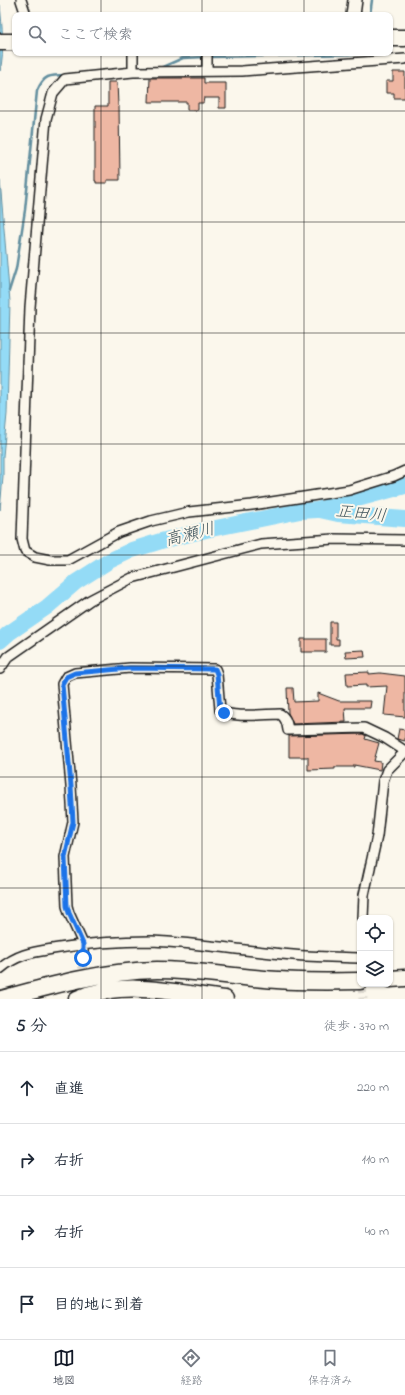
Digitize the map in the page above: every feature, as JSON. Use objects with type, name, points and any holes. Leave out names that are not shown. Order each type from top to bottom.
[{"type":"highway","points":[[393,38],[405,38]]},
{"type":"highway","points":[[0,42],[12,42]]},
{"type":"highway","points":[[2,999],[98,976],[130,971],[157,970],[215,973],[287,981],[357,981]]},
{"type":"highway","points":[[393,979],[405,978]]},
{"type":"highway","points":[[77,999],[99,992],[135,989],[225,999]]},
{"type":"street","points":[[21,0],[25,12]]},
{"type":"street","points":[[353,12],[355,0]]},
{"type":"street","points":[[133,56],[133,72]]},
{"type":"street","points":[[207,56],[207,71]]},
{"type":"street","points":[[405,59],[242,71],[133,72],[65,79],[53,93],[46,118],[30,307],[22,539],[25,551],[35,557],[50,560],[68,560],[119,532],[151,521],[189,512],[252,505],[349,490],[394,476],[405,471]]},
{"type":"street","points":[[0,669],[8,657],[90,600],[132,578],[261,544],[334,539],[405,540]]},
{"type":"street","points":[[83,958],[83,944],[67,906],[65,857],[73,822],[62,684],[66,677],[75,673],[130,668],[215,669],[217,674],[220,710],[224,713],[239,715],[280,714],[284,716],[286,720],[288,730],[364,728],[385,738],[405,751],[387,770],[383,781],[377,836],[364,895],[363,915]]},
{"type":"street","points":[[0,969],[9,961],[24,954],[83,944],[118,942],[152,941],[296,956],[357,958]]},
{"type":"water","points":[[0,5],[3,46],[0,71]]},
{"type":"water","points":[[0,180],[10,302],[7,414],[0,510]]},
{"type":"building","points":[[393,72],[405,72],[405,98],[394,98],[394,93],[386,93],[386,81],[393,81]]},
{"type":"building","points":[[150,78],[204,78],[204,83],[226,83],[226,108],[219,108],[219,98],[204,98],[203,103],[198,103],[198,110],[187,110],[187,102],[149,102]]},
{"type":"building","points":[[108,82],[117,82],[119,106],[120,180],[107,180],[107,183],[96,183],[95,106],[108,106]]},
{"type":"building","points":[[330,622],[336,622],[336,639],[339,639],[339,645],[330,645]]},
{"type":"building","points":[[301,639],[326,639],[326,652],[301,652]]},
{"type":"building","points":[[364,650],[365,657],[346,658],[345,651]]},
{"type":"building","points":[[369,672],[369,674],[380,673],[405,676],[405,717],[384,715],[387,686],[347,686],[346,673]]},
{"type":"building","points":[[287,688],[293,688],[294,702],[318,701],[318,693],[339,701],[371,701],[370,708],[345,708],[346,722],[293,724],[288,713]]},
{"type":"building","points":[[399,729],[405,730],[405,741],[397,739]]},
{"type":"building","points":[[363,734],[366,736],[365,739],[379,743],[374,761],[381,762],[380,770],[354,765],[354,767],[335,767],[335,769],[308,770],[308,757],[289,757],[289,736]]},
{"type":"waterway","points":[[370,12],[372,0]]},
{"type":"waterway","points":[[209,57],[258,56]]},
{"type":"waterway","points":[[158,69],[183,58],[204,57]]},
{"type":"waterway","points":[[9,291],[16,269],[25,210],[37,91],[42,82],[48,77],[55,75],[66,75]]},
{"type":"waterway","name":"高瀬川","points":[[0,641],[9,633],[47,607],[76,582],[109,561],[132,550],[206,530],[300,511],[317,510],[405,486]]},
{"type":"waterway","name":"正田川","points":[[320,510],[338,514],[405,519]]},
{"type":"tunnel","points":[[82,982],[83,958]]},
{"type":"tunnel","points":[[362,987],[363,999]]},
{"type":"route","points":[[83,958],[83,944],[67,906],[65,857],[73,822],[62,684],[66,677],[75,673],[130,668],[215,669],[217,674],[220,710],[224,713]]}]
